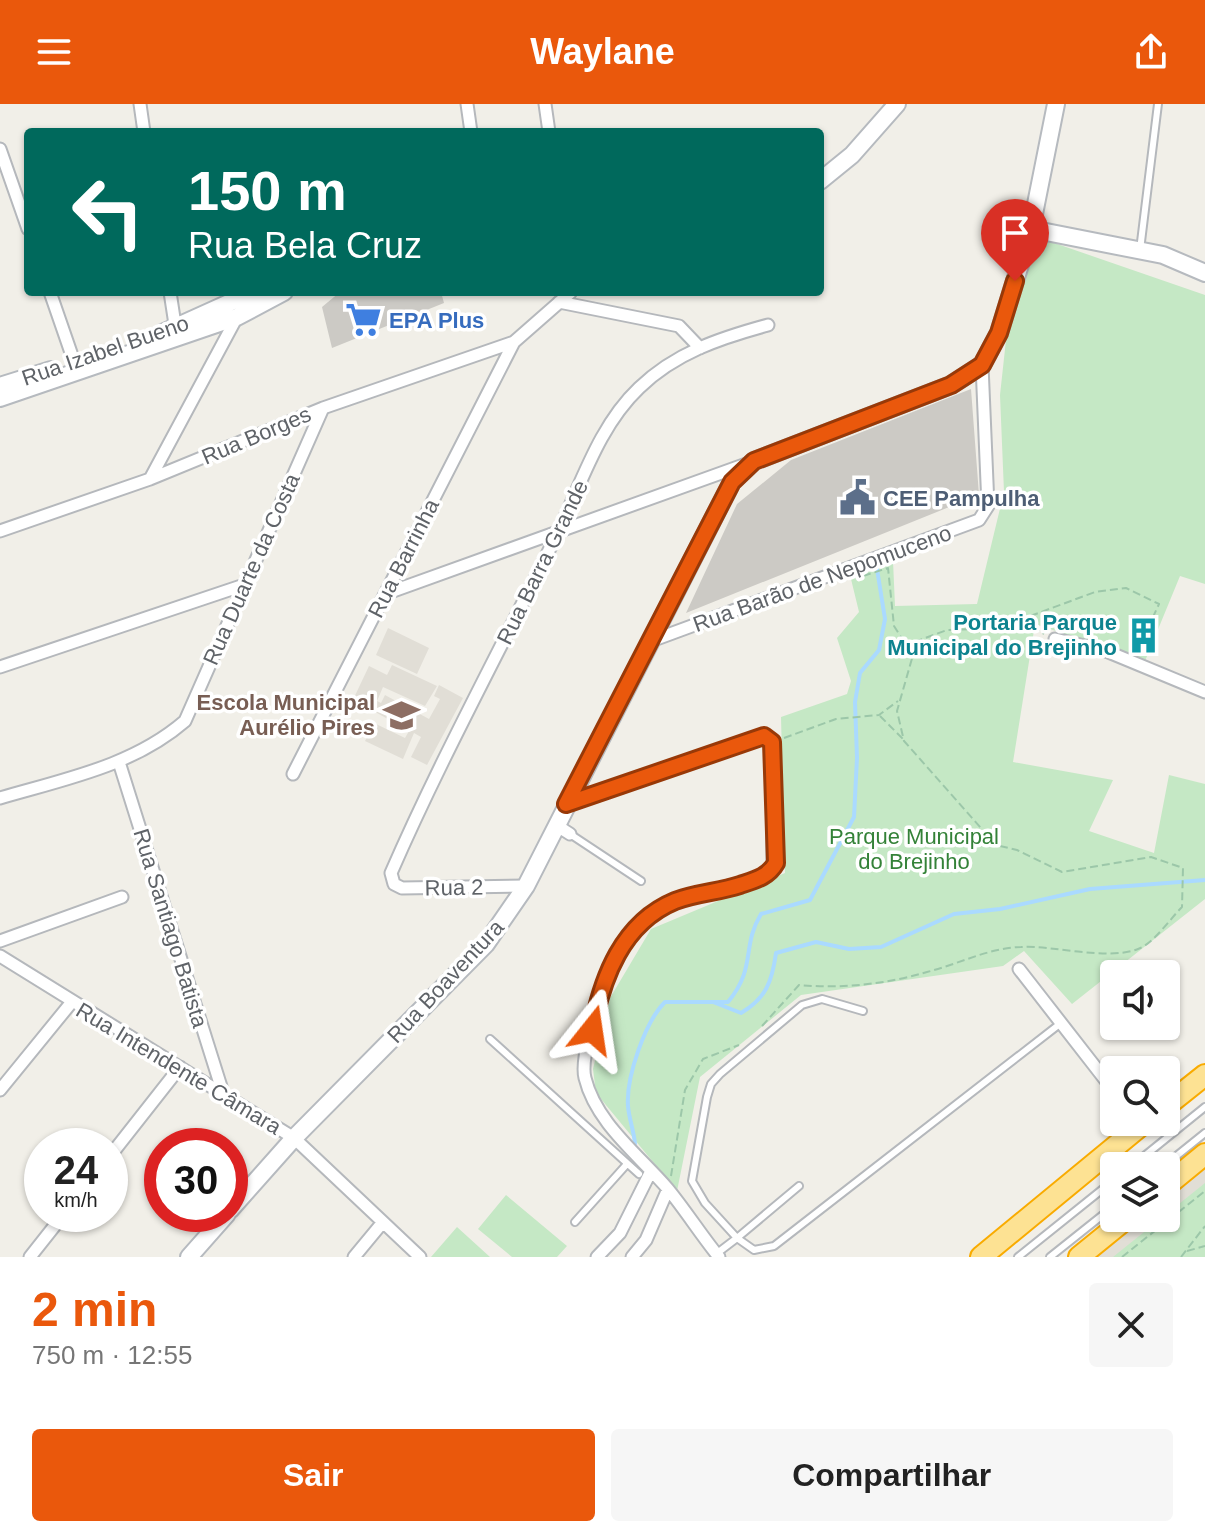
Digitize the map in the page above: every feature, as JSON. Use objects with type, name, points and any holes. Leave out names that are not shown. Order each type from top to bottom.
[{"type":"highway","points":[[1180,1095],[1205,1075]]},
{"type":"highway","points":[[981,1257],[1126,1136]]},
{"type":"highway","points":[[1180,1175],[1205,1154]]},
{"type":"highway","points":[[1079,1257],[1110,1232]]},
{"type":"street","points":[[140,104],[143,128]]},
{"type":"street","points":[[467,104],[470,128]]},
{"type":"street","points":[[545,104],[548,128]]},
{"type":"street","points":[[824,182],[897,104]]},
{"type":"street","points":[[982,365],[999,333],[1031,229],[1056,104]]},
{"type":"street","points":[[0,149],[24,218]]},
{"type":"street","points":[[1031,229],[1163,255],[1205,273]]},
{"type":"street","points":[[51,296],[77,368]]},
{"type":"street","points":[[171,296],[177,334]]},
{"type":"street","name":"Rua Izabel Bueno","points":[[177,334],[246,296]]},
{"type":"street","points":[[150,479],[229,324],[246,302],[255,296]]},
{"type":"street","name":"Rua Izabel Bueno","points":[[0,398],[177,334],[229,324],[277,296]]},
{"type":"street","points":[[514,342],[566,296]]},
{"type":"street","points":[[559,302],[679,326],[700,348]]},
{"type":"street","name":"Rua Barra Grande","points":[[391,873],[424,796],[559,530],[607,427],[637,389],[672,361],[768,325]]},
{"type":"street","name":"Rua Borges","points":[[0,531],[150,479],[323,408],[514,342]]},
{"type":"street","name":"Rua Barrinha","points":[[293,774],[514,342]]},
{"type":"street","name":"Rua Boaventura","points":[[248,1190],[294,1138],[486,944],[526,886],[563,829],[566,804],[732,482],[754,461],[951,385],[982,365]]},
{"type":"street","name":"Rua Barão de Nepomuceno","points":[[651,641],[979,520],[988,506],[982,365]]},
{"type":"street","name":"Rua Izabel Bueno","points":[[0,386],[77,368]]},
{"type":"street","name":"Rua Duarte da Costa","points":[[0,798],[119,762],[160,743],[185,721],[323,408]]},
{"type":"street","points":[[385,594],[754,461]]},
{"type":"street","points":[[0,667],[244,585]]},
{"type":"street","points":[[1055,639],[1106,651],[1205,692]]},
{"type":"street","points":[[566,804],[768,739],[776,863],[769,873],[719,892],[676,900],[639,921],[614,958],[597,1007],[584,1075],[597,1110],[645,1175],[668,1189],[718,1255]]},
{"type":"street","name":"Rua Santiago Batista","points":[[119,762],[223,1093]]},
{"type":"street","name":"Rua 2","points":[[391,873],[394,884],[402,888],[526,886]]},
{"type":"street","points":[[0,941],[122,897]]},
{"type":"street","name":"Rua Intendente Câmara","points":[[0,956],[71,1003],[294,1138],[420,1257]]},
{"type":"street","points":[[1019,969],[1100,1073]]},
{"type":"street","points":[[0,1090],[71,1003]]},
{"type":"street","points":[[128,1133],[180,1067]]},
{"type":"street","points":[[597,1257],[620,1233],[645,1175]]},
{"type":"street","points":[[632,1257],[646,1240],[668,1189]]},
{"type":"street","points":[[354,1257],[383,1222]]},
{"type":"street","points":[[30,1257],[50,1232]]},
{"type":"street","name":"Rua Boaventura","points":[[189,1257],[211,1232]]},
{"type":"lane","points":[[1140,250],[1158,104]]},
{"type":"lane","points":[[563,829],[641,881]]},
{"type":"lane","points":[[863,1011],[822,999],[802,1005],[711,1084],[692,1181],[705,1203],[737,1238],[754,1250],[774,1246],[1061,1023]]},
{"type":"lane","points":[[490,1039],[627,1164],[645,1175]]},
{"type":"lane","points":[[1149,1152],[1205,1107]]},
{"type":"lane","points":[[1180,1153],[1205,1133]]},
{"type":"lane","points":[[575,1222],[627,1164]]},
{"type":"lane","points":[[718,1255],[799,1186]]},
{"type":"lane","points":[[1018,1257],[1100,1191]]},
{"type":"lane","points":[[1050,1257],[1100,1217]]},
{"type":"path","points":[[870,575],[888,568],[894,626],[912,654]]},
{"type":"path","points":[[904,741],[897,711],[917,641],[947,630],[998,628],[1095,592],[1126,588],[1159,604],[1132,662]]},
{"type":"path","points":[[1021,621],[1055,639]]},
{"type":"path","points":[[768,739],[848,718],[879,715],[899,700]]},
{"type":"path","points":[[756,1032],[799,985],[828,988],[872,982],[927,972],[970,956],[1024,946],[1077,953],[1139,949],[1182,907],[1183,868],[1151,857],[1062,872],[1017,850],[996,845],[879,715]]},
{"type":"path","points":[[668,1189],[685,1090],[703,1059],[747,1041]]},
{"type":"path","points":[[1122,1257],[1205,1191]]},
{"type":"path","points":[[1181,1257],[1205,1226]]},
{"type":"path","points":[[1187,1251],[1205,1246]]},
{"type":"shaded area","name":"Escola Municipal Aurélio Pires","points":[[388,628],[429,648],[417,674],[376,655]]},
{"type":"shaded area","name":"Escola Municipal Aurélio Pires","points":[[392,665],[437,686],[425,706],[383,687],[377,701],[381,703],[385,695],[429,719],[440,699],[434,696],[439,685],[463,698],[427,765],[411,757],[421,737],[414,733],[403,759],[365,741],[374,723],[405,738],[409,731],[370,709],[368,712],[351,704],[369,666],[387,675]]},
{"type":"shaded area","points":[[1205,1167],[1205,1257],[1093,1257],[1124,1232],[1180,1232],[1180,1187]]},
{"type":"green space","name":"Parque Municipal do Brejinho","points":[[1037,237],[1205,295],[1205,584],[1180,576],[1145,661],[1035,624],[1013,762],[1113,780],[1089,831],[1154,853],[1169,775],[1205,784],[1205,899],[1128,960],[1100,960],[1100,982],[1072,1004],[1024,951],[1003,966],[801,995],[700,1077],[677,1191],[596,1093],[593,1069],[610,998],[651,929],[785,873],[781,717],[847,694],[851,681],[837,638],[859,612],[851,579],[893,561],[895,606],[977,604],[1004,492],[1000,395],[1006,340]]},
{"type":"green space","points":[[1205,1183],[1205,1257],[1113,1257],[1144,1232],[1180,1232],[1180,1203]]},
{"type":"green space","points":[[506,1195],[567,1246],[557,1257],[512,1257],[478,1229]]},
{"type":"green space","points":[[457,1227],[490,1257],[431,1257]]},
{"type":"building","name":"EPA Plus","points":[[335,296],[442,296],[444,303],[332,348],[322,307]]},
{"type":"building","name":"CEE Pampulha","points":[[971,389],[979,495],[686,613],[737,504],[791,460]]},
{"type":"building","name":"Portaria Parque Municipal do Brejinho","points":[[1140,624],[1154,631],[1144,646],[1132,639]]},
{"type":"waterway","points":[[635,1144],[628,1106],[630,1080],[644,1036],[658,1011],[665,1002],[728,1002],[743,978],[751,937],[761,914],[810,900],[854,817],[857,758],[855,702],[860,673],[879,650],[885,619],[877,569]]},
{"type":"waterway","points":[[713,1002],[741,1013],[762,995],[776,953],[816,942],[849,949],[881,947],[954,914],[1000,909],[1090,889],[1205,880]]},
{"type":"place","name":"EPA Plus","points":[[363,320]]},
{"type":"place","name":"CEE Pampulha","points":[[857,498]]},
{"type":"place","name":"Portaria Parque Municipal do Brejinho","points":[[1143,635]]},
{"type":"place","name":"Escola Municipal Aurélio Pires","points":[[401,715]]},
{"type":"route","points":[[592,1030],[614,958],[639,921],[676,900],[719,892],[762,878],[776,863],[772,742],[768,737],[566,804],[732,482],[754,461],[951,385],[982,365],[999,333],[1015,281]]}]
